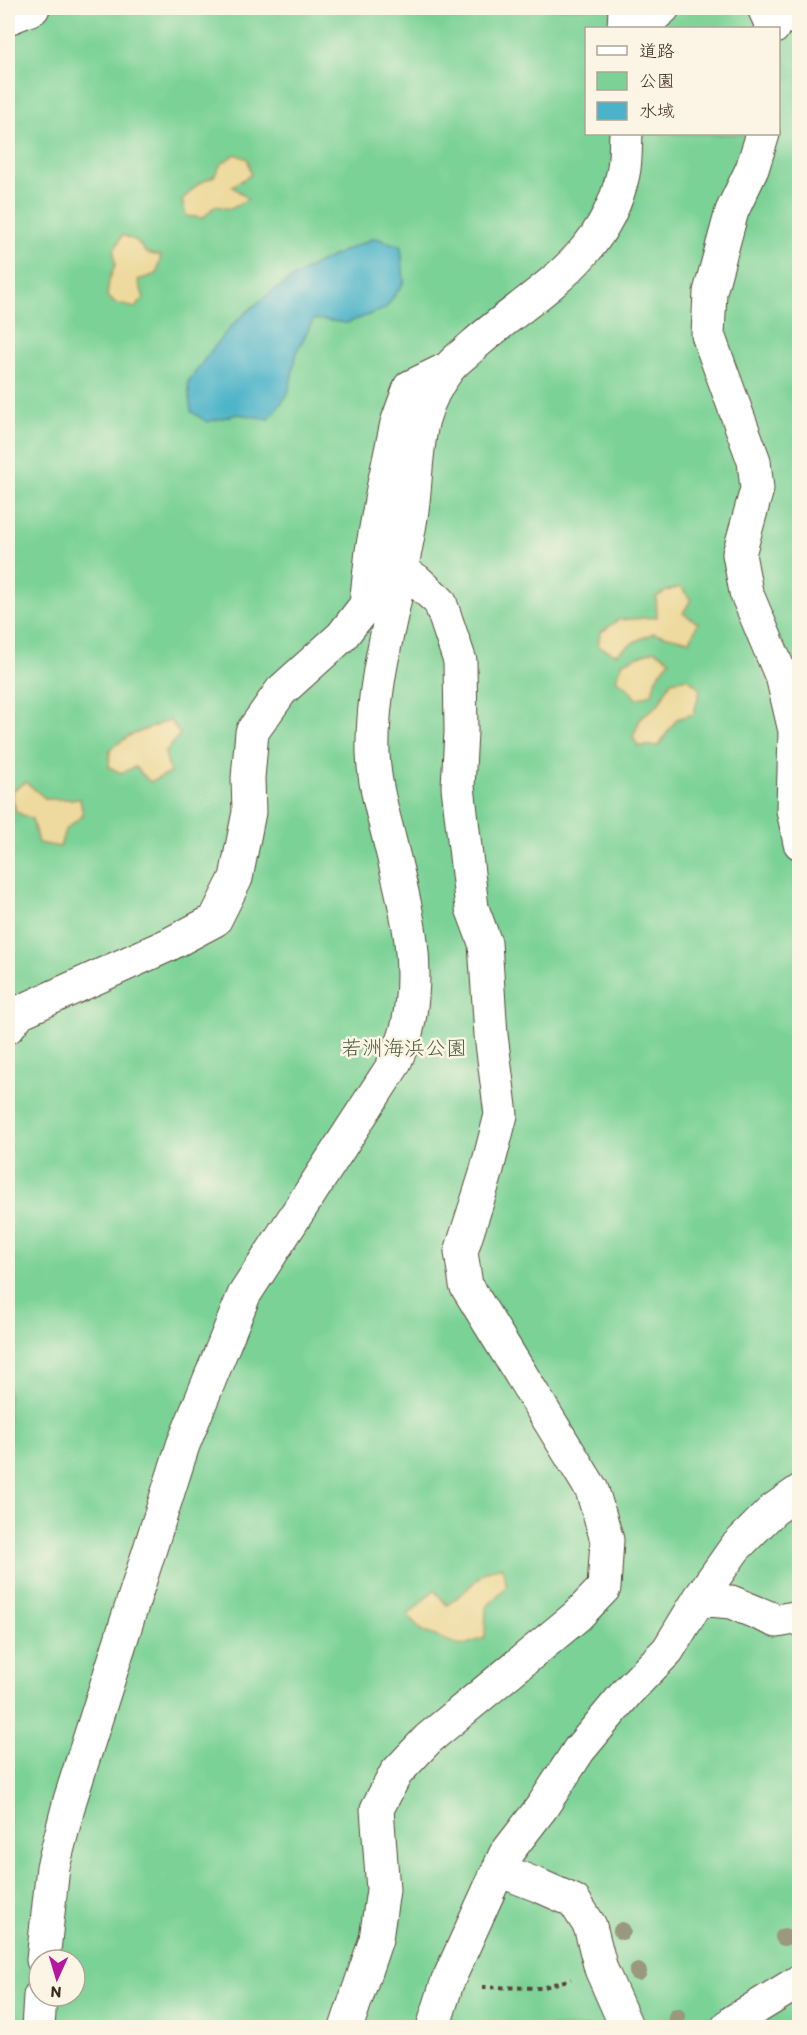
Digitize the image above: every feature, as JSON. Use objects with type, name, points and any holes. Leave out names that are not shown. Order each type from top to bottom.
[{"type":"lane","points":[[8,18],[33,8]]},
{"type":"lane","points":[[624,27],[625,8]]},
{"type":"lane","points":[[644,27],[663,8]]},
{"type":"lane","points":[[764,8],[773,27]]},
{"type":"lane","points":[[794,8],[800,21]]},
{"type":"lane","points":[[8,1027],[20,1012],[168,945],[215,921],[236,878],[247,823],[252,732],[281,691],[342,636],[366,605],[372,551],[397,423],[410,387],[449,368],[566,272],[586,252],[602,230],[615,204],[623,173],[626,135]]},
{"type":"lane","points":[[764,135],[752,169],[732,211],[710,292],[708,335],[753,461],[757,489],[739,554],[746,592],[783,680],[795,731],[793,810],[800,843]]},
{"type":"lane","points":[[44,1948],[53,1867],[70,1800],[183,1445],[244,1295],[394,1064],[407,1028],[412,997],[414,957],[408,916],[376,788],[373,753],[377,684],[412,510],[424,418],[449,368]]},
{"type":"lane","points":[[346,2028],[376,1938],[382,1890],[377,1809],[396,1773],[428,1739],[577,1616],[604,1588],[607,1540],[592,1490],[466,1285],[461,1252],[485,1177],[501,1115],[491,1035],[485,943],[472,908],[458,788],[461,732],[460,662],[440,602],[416,580],[400,570]]},
{"type":"lane","points":[[433,2028],[447,1983],[505,1855],[542,1807],[579,1750],[628,1691],[668,1650],[699,1599],[735,1548],[773,1510],[800,1491]]},
{"type":"lane","points":[[699,1599],[731,1602],[777,1621],[800,1617]]},
{"type":"lane","points":[[497,1873],[509,1874],[574,1901],[590,1926],[601,1969],[627,2028]]},
{"type":"lane","points":[[727,2028],[734,2021],[800,1981]]},
{"type":"lane","points":[[38,2028],[39,2008]]},
{"type":"path","points":[[447,1983],[495,1988],[541,1988],[601,1969]]},
{"type":"green space","name":"若洲海浜公園","points":[[8,8],[799,8],[799,2027],[8,2028]]},
{"type":"sand","points":[[235,154],[248,159],[251,175],[232,186],[248,199],[231,209],[215,206],[203,218],[186,216],[182,200],[198,184],[214,176],[221,164]]},
{"type":"sand","points":[[122,235],[137,241],[146,253],[161,256],[157,274],[138,280],[144,298],[135,308],[115,303],[107,296],[109,280],[115,266],[114,251]]},
{"type":"sand","points":[[681,587],[691,600],[683,613],[698,623],[690,641],[654,633],[616,654],[598,646],[600,633],[618,620],[657,617],[656,597],[666,591]]},
{"type":"sand","points":[[655,650],[670,660],[656,678],[652,694],[636,699],[626,686],[616,679],[623,662]]},
{"type":"sand","points":[[688,678],[700,689],[694,714],[677,719],[658,746],[638,746],[633,737],[641,717],[658,705],[671,681]]},
{"type":"sand","points":[[170,720],[180,734],[165,753],[170,773],[150,782],[135,767],[121,773],[109,767],[110,749],[129,736]]},
{"type":"sand","points":[[26,782],[46,799],[80,799],[83,815],[65,830],[60,847],[38,843],[32,819],[16,812],[11,791]]},
{"type":"sand","points":[[502,1566],[507,1586],[486,1608],[485,1638],[461,1646],[422,1631],[408,1615],[434,1590],[447,1605],[484,1572]]},
{"type":"water","points":[[375,238],[401,246],[404,282],[385,309],[347,323],[314,319],[297,351],[288,394],[269,419],[238,414],[207,422],[191,411],[188,382],[240,318],[287,282],[339,253]]}]
